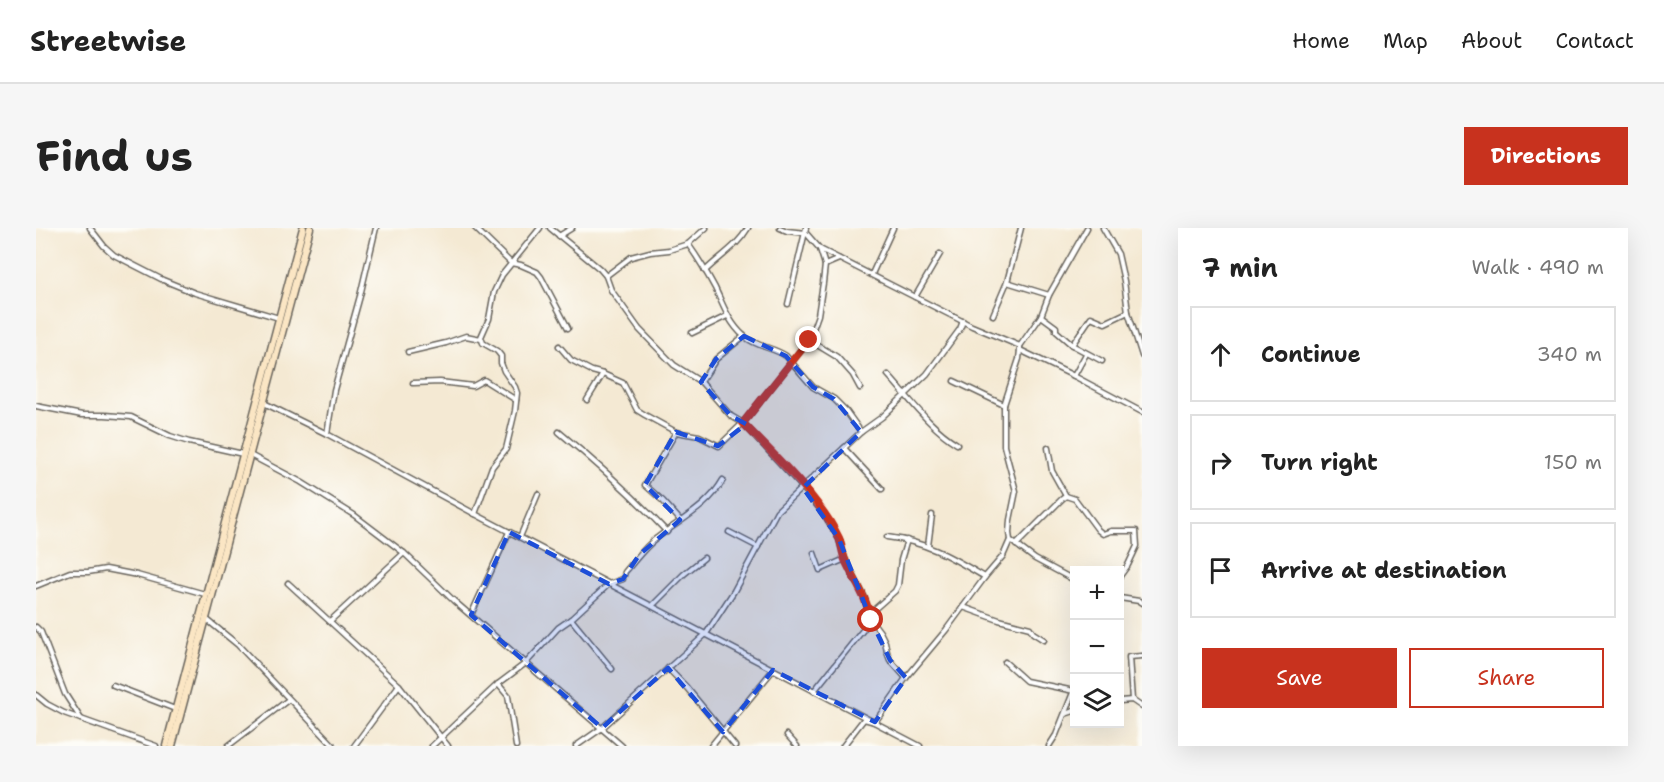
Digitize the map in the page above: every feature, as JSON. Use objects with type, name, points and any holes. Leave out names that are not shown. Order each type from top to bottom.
[{"type":"street","points":[[90,228],[114,255],[163,280],[195,293],[279,319]]},
{"type":"street","points":[[247,454],[303,228]]},
{"type":"street","points":[[166,746],[205,594],[264,403],[310,228]]},
{"type":"street","points":[[327,435],[334,390],[376,228]]},
{"type":"street","points":[[475,228],[510,263],[521,264],[537,272],[568,328]]},
{"type":"street","points":[[481,339],[489,319],[494,292],[502,275],[540,228]]},
{"type":"street","points":[[550,228],[600,269],[606,276],[611,290],[639,329],[674,365],[701,382],[731,416],[743,423],[824,514],[839,539],[845,559],[864,596],[871,620],[885,642],[886,652],[906,678]]},
{"type":"street","points":[[559,236],[572,228]]},
{"type":"street","points":[[606,276],[631,257],[688,244],[706,228]]},
{"type":"street","points":[[705,271],[734,247],[748,228]]},
{"type":"street","points":[[780,228],[787,231],[806,230]]},
{"type":"street","points":[[872,274],[893,228]]},
{"type":"street","points":[[993,315],[1007,282],[1021,228]]},
{"type":"street","points":[[875,722],[906,678],[1003,556],[1010,540],[1010,520],[1016,490],[1004,446],[1004,405],[1020,348],[1041,316],[1049,295],[1087,228]]},
{"type":"street","points":[[1103,228],[1118,254],[1128,312],[1142,356]]},
{"type":"street","points":[[559,346],[571,360],[591,371],[623,383],[637,410],[676,432],[699,436],[719,446],[743,423],[809,340],[818,315],[825,265],[820,249],[806,230]]},
{"type":"street","points":[[788,304],[806,230]]},
{"type":"street","points":[[688,244],[705,271],[727,316],[744,336],[762,347],[781,352],[786,356],[813,387],[834,399],[846,411],[861,432]]},
{"type":"street","points":[[820,249],[1020,348],[1142,412]]},
{"type":"street","points":[[915,297],[940,254]]},
{"type":"street","points":[[825,265],[839,260]]},
{"type":"street","points":[[1007,282],[1049,295]]},
{"type":"street","points":[[1072,345],[1091,317],[1105,323],[1128,312]]},
{"type":"street","points":[[692,333],[727,316]]},
{"type":"street","points":[[1041,316],[1056,327],[1056,331],[1072,345],[1102,361]]},
{"type":"street","points":[[576,746],[602,728],[706,634],[734,591],[777,511],[927,374],[960,329],[963,321]]},
{"type":"street","points":[[960,329],[972,326]]},
{"type":"street","points":[[408,352],[466,336],[481,339],[501,356],[504,371],[515,387],[516,400],[506,449],[492,467],[475,514]]},
{"type":"street","points":[[701,382],[716,359],[744,336]]},
{"type":"street","points":[[809,340],[837,357],[861,388]]},
{"type":"street","points":[[1074,376],[1086,354]]},
{"type":"street","points":[[587,400],[603,374]]},
{"type":"street","points":[[888,375],[942,435],[957,444]]},
{"type":"street","points":[[413,383],[440,382],[473,386],[483,380],[516,400]]},
{"type":"street","points":[[954,381],[1004,405]]},
{"type":"street","points":[[264,403],[920,746]]},
{"type":"street","points":[[36,406],[82,415],[131,417],[170,436],[247,454],[301,482],[354,515],[404,553],[471,615],[622,746]]},
{"type":"street","points":[[559,432],[605,471],[667,532]]},
{"type":"street","points":[[676,432],[645,485],[680,520]]},
{"type":"street","points":[[844,448],[882,489]]},
{"type":"street","points":[[1048,448],[1052,471],[1066,496],[1075,500],[1098,530],[1103,534],[1111,531],[1142,531]]},
{"type":"street","points":[[432,746],[498,684],[526,663],[558,628],[609,584],[622,579],[639,555],[656,538],[706,503],[723,480]]},
{"type":"street","points":[[172,746],[238,483]]},
{"type":"street","points":[[519,537],[538,494]]},
{"type":"street","points":[[1016,545],[1066,496]]},
{"type":"street","points":[[928,546],[932,515]]},
{"type":"street","points":[[1124,570],[1137,546],[1136,531]]},
{"type":"street","points":[[471,615],[509,532]]},
{"type":"street","points":[[729,532],[758,547]]},
{"type":"street","points":[[887,537],[928,546],[985,577]]},
{"type":"street","points":[[870,614],[895,591],[907,540]]},
{"type":"street","points":[[1010,540],[1035,559],[1070,578]]},
{"type":"street","points":[[330,621],[404,553]]},
{"type":"street","points":[[814,553],[820,570],[845,559]]},
{"type":"street","points":[[652,606],[684,574],[704,558]]},
{"type":"street","points":[[36,586],[70,572],[106,569],[205,594]]},
{"type":"street","points":[[288,583],[399,685],[448,746]]},
{"type":"street","points":[[1124,599],[1142,603]]},
{"type":"street","points":[[963,607],[1030,628],[1033,633],[1044,640]]},
{"type":"street","points":[[205,618],[238,645],[334,746]]},
{"type":"street","points":[[571,619],[612,669]]},
{"type":"street","points":[[814,691],[871,620]]},
{"type":"street","points":[[36,627],[66,694],[82,719]]},
{"type":"street","points":[[1132,700],[1129,657],[1142,656]]},
{"type":"street","points":[[1005,662],[1026,681],[1070,689]]},
{"type":"street","points":[[668,668],[735,746]]},
{"type":"street","points":[[711,746],[773,670]]},
{"type":"street","points":[[113,684],[175,709]]},
{"type":"street","points":[[498,684],[507,696],[516,746]]},
{"type":"street","points":[[354,746],[399,685]]},
{"type":"street","points":[[36,695],[64,713],[156,746]]},
{"type":"street","points":[[228,746],[288,700]]},
{"type":"street","points":[[1124,701],[1132,700],[1142,707]]},
{"type":"street","points":[[1049,746],[1070,701]]},
{"type":"street","points":[[1065,714],[1070,712]]},
{"type":"street","points":[[843,746],[864,719],[875,722]]},
{"type":"street","points":[[787,735],[797,746]]},
{"type":"highlighted area","points":[[744,336],[786,356],[813,387],[834,399],[861,432],[803,488],[839,539],[871,620],[890,660],[906,678],[875,722],[773,670],[723,732],[668,668],[602,728],[471,615],[509,532],[609,584],[623,579],[639,555],[680,520],[645,485],[676,432],[718,446],[746,424],[731,416],[701,382],[716,359]]},
{"type":"route","points":[[809,340],[743,423],[824,514],[839,539],[845,559],[864,596],[871,620]]}]
